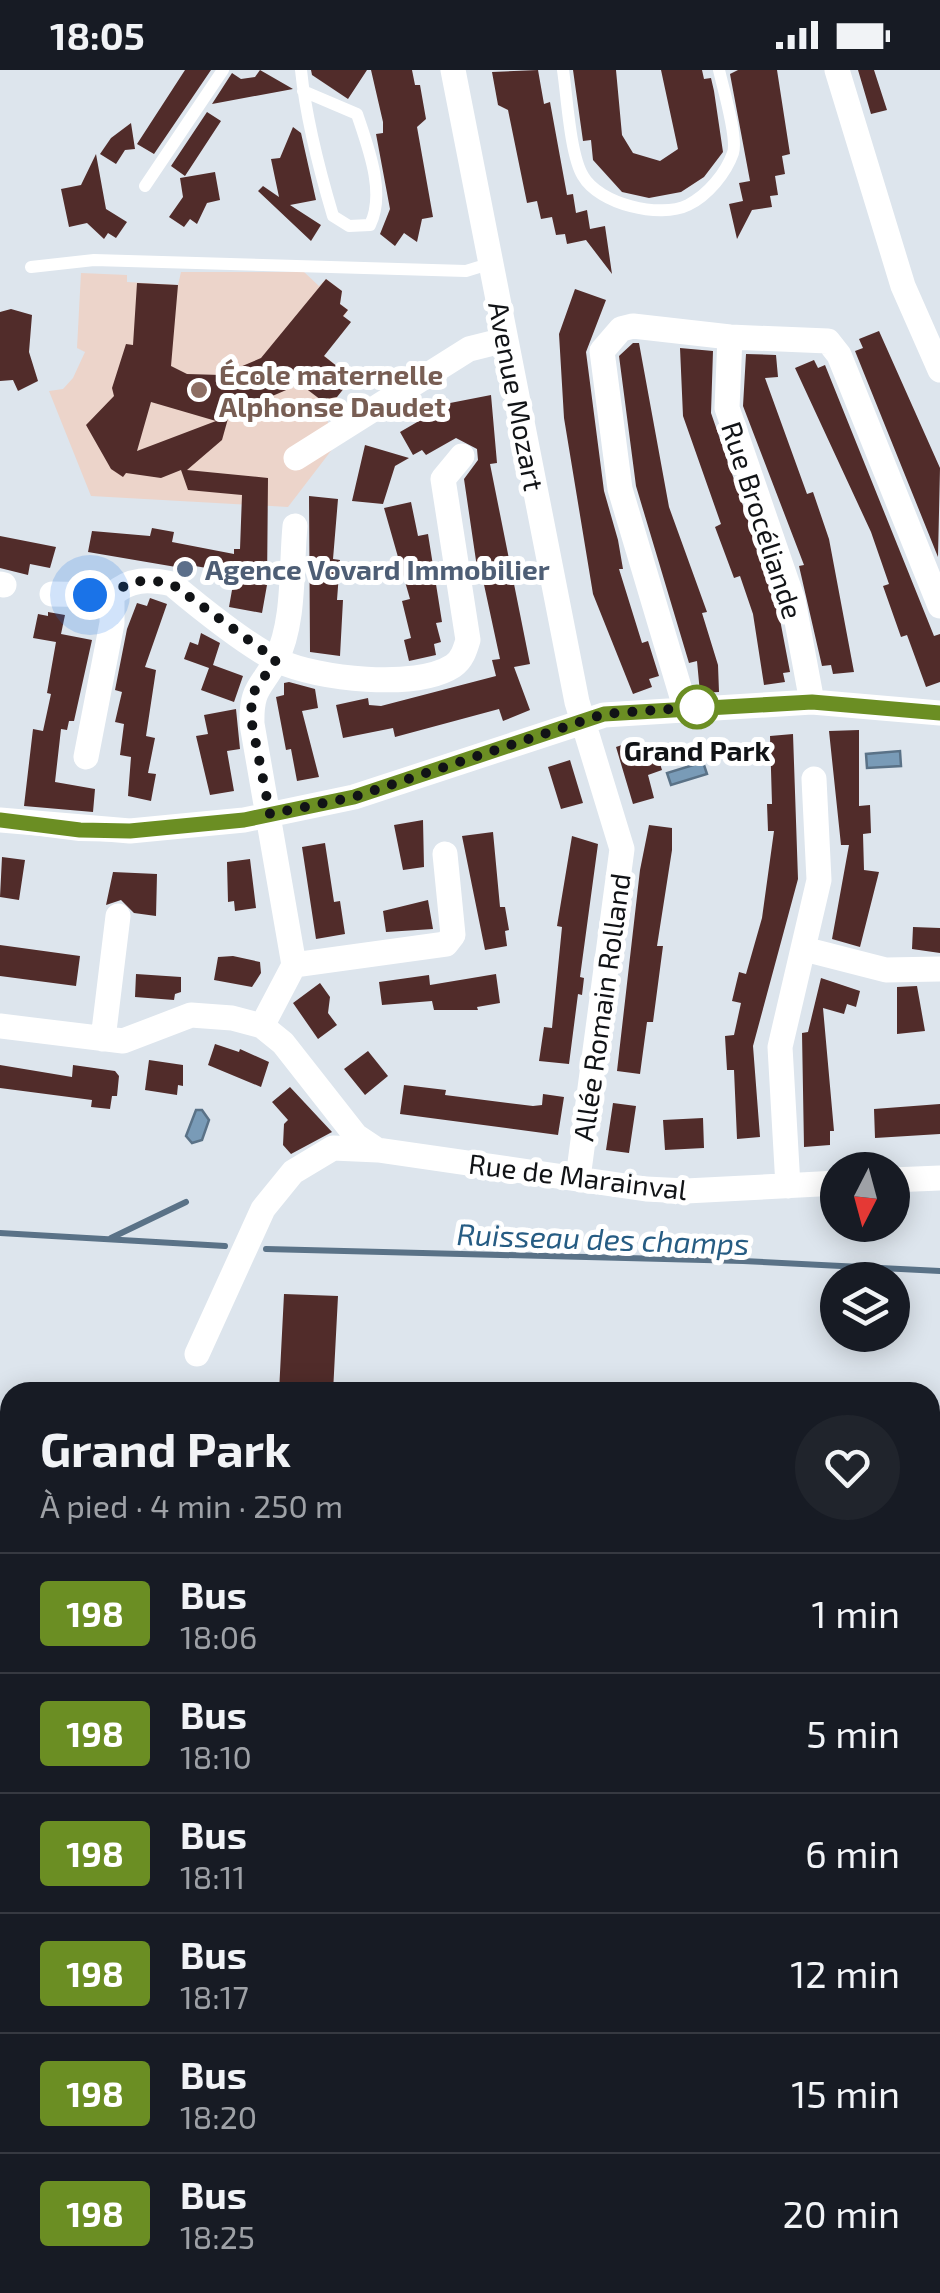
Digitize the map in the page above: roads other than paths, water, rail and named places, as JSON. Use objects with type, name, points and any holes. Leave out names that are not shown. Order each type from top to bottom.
[{"type":"street","name":"Avenue Mozart","points":[[454,70],[577,702],[585,720]]},
{"type":"street","points":[[837,70],[902,286],[940,370]]},
{"type":"street","points":[[684,707],[620,489],[602,351],[612,336],[633,326],[730,337],[825,341],[839,355],[940,606]]},
{"type":"street","name":"Rue Brocéliande","points":[[730,337],[727,408],[793,600],[812,702]]},
{"type":"street","points":[[296,458],[470,348],[505,340]]},
{"type":"street","points":[[52,594],[112,595],[124,584],[152,580],[172,584],[276,660],[387,682],[452,667],[463,656],[468,640],[443,480],[462,456]]},
{"type":"street","points":[[262,1026],[294,965],[252,724],[251,696],[276,660],[285,625],[295,526]]},
{"type":"street","points":[[86,757],[112,623],[112,595]]},
{"type":"street","points":[[0,820],[80,830],[130,831],[270,814],[354,797],[585,720],[684,707],[812,702],[940,713]]},
{"type":"street","name":"Allée Romain Rolland","points":[[578,1178],[622,850],[585,720]]},
{"type":"street","points":[[788,1186],[780,1047],[818,880],[814,779]]},
{"type":"street","points":[[294,965],[446,944],[453,934],[445,854]]},
{"type":"street","points":[[102,1039],[118,916]]},
{"type":"street","points":[[804,949],[886,970],[940,969]]},
{"type":"street","points":[[0,1026],[102,1039],[139,1039],[191,1016],[232,1018],[262,1026],[283,1043],[356,1136],[378,1150]]},
{"type":"street","name":"Rue de Marainval","points":[[197,1354],[275,1190],[319,1154],[333,1148],[378,1150],[686,1191],[820,1184]]},
{"type":"street","points":[[910,1179],[940,1178]]},
{"type":"lane","points":[[145,186],[223,70]]},
{"type":"lane","points":[[301,70],[303,91],[333,216],[349,226],[370,225],[377,210],[372,166],[357,114],[303,91]]},
{"type":"lane","points":[[563,70],[581,174],[595,190],[611,198],[659,209],[687,206],[721,178],[735,149],[719,70]]},
{"type":"lane","points":[[31,267],[94,260],[466,271],[492,263]]},
{"type":"water","points":[[900,751],[901,766],[867,768],[866,754]]},
{"type":"water","points":[[703,762],[707,774],[671,785],[667,773]]},
{"type":"water","points":[[196,1110],[202,1110],[209,1120],[202,1140],[192,1143],[186,1136]]},
{"type":"waterway","points":[[111,1238],[186,1202]]},
{"type":"waterway","name":"Ruisseau des champs","points":[[0,1233],[225,1246]]},
{"type":"waterway","name":"Ruisseau des champs","points":[[266,1249],[743,1261],[940,1271]]},
{"type":"place","name":"École maternelle Alphonse Daudet","points":[[199,390]]},
{"type":"place","name":"Agence Vovard Immobilier","points":[[185,569]]},
{"type":"place","name":"Grand Park","points":[[697,707]]}]
